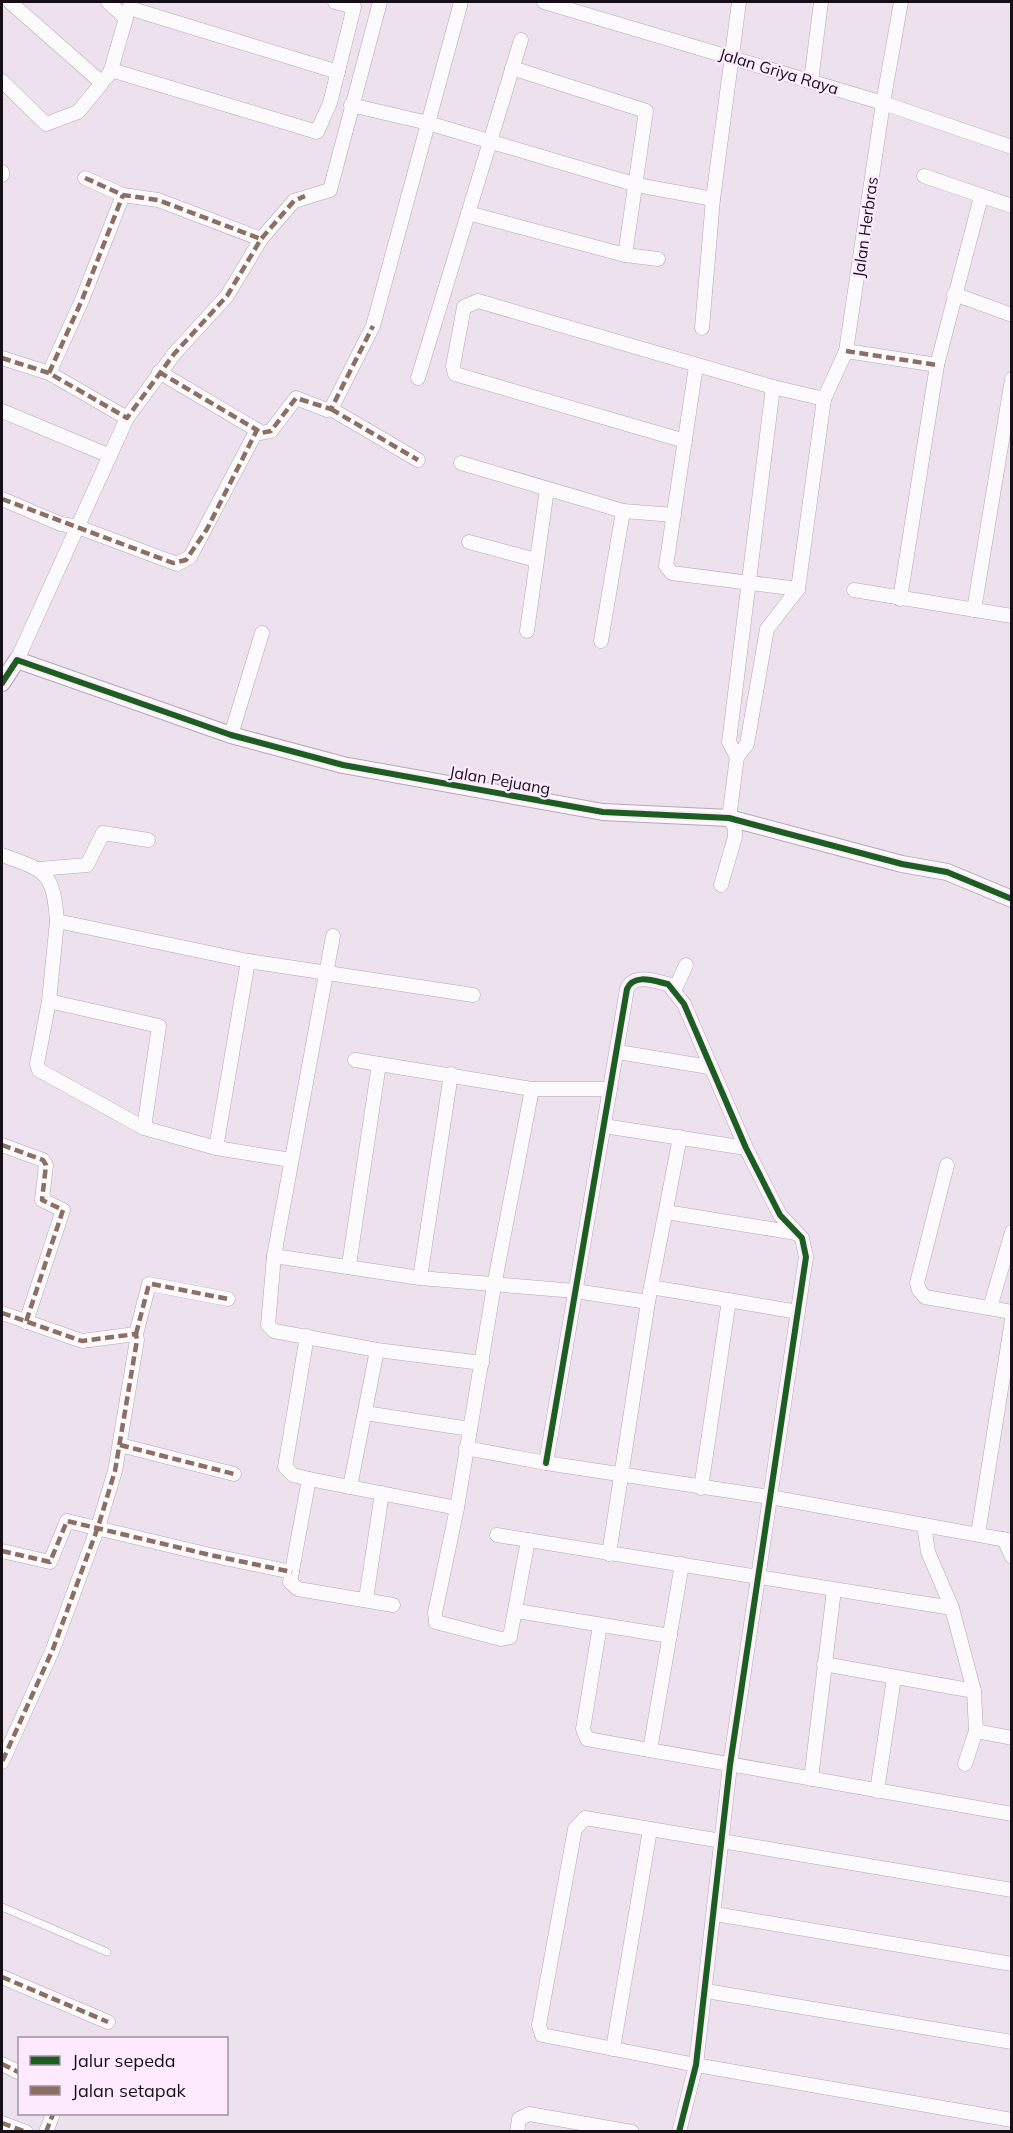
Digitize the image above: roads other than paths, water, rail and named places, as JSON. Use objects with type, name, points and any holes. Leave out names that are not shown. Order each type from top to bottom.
[{"type":"street","points":[[10,2],[102,83]]},
{"type":"street","points":[[108,2],[338,72]]},
{"type":"street","points":[[111,70],[317,132],[330,103],[354,7],[335,2]]},
{"type":"street","points":[[2,683],[17,660],[127,418],[159,372],[227,296],[261,239],[297,199],[323,194],[330,190],[380,2]]},
{"type":"street","points":[[331,409],[374,326],[461,2]]},
{"type":"street","name":"Jalan Griya Raya","points":[[544,2],[883,103],[1011,147]]},
{"type":"street","points":[[702,328],[713,199],[739,2]]},
{"type":"street","points":[[811,81],[821,2]]},
{"type":"street","name":"Jalan Herbras","points":[[798,589],[824,399],[846,351],[883,103],[901,2]]},
{"type":"street","points":[[2,81],[46,124],[78,112],[111,70],[128,9]]},
{"type":"street","points":[[418,378],[521,40]]},
{"type":"street","points":[[512,69],[646,111],[625,255]]},
{"type":"street","points":[[351,105],[428,123],[637,184],[713,199]]},
{"type":"street","points":[[924,176],[1011,206]]},
{"type":"street","points":[[85,178],[123,195],[158,200],[261,239]]},
{"type":"street","points":[[49,373],[85,292],[123,195]]},
{"type":"street","points":[[900,599],[937,365],[981,197]]},
{"type":"street","points":[[468,213],[625,255],[658,259]]},
{"type":"street","points":[[954,294],[1011,315]]},
{"type":"street","points":[[685,441],[455,374],[453,366],[464,308],[478,301],[696,366],[824,399]]},
{"type":"street","points":[[846,351],[937,365]]},
{"type":"street","points":[[2,358],[49,373],[127,418]]},
{"type":"street","points":[[696,366],[665,562],[668,570],[672,573],[798,589]]},
{"type":"street","points":[[159,372],[261,433],[271,431],[296,398],[331,409],[418,460]]},
{"type":"street","points":[[974,610],[1011,379]]},
{"type":"street","points":[[737,757],[729,742],[773,387]]},
{"type":"street","points":[[2,411],[110,456]]},
{"type":"street","points":[[2,499],[53,521],[78,527],[173,563],[186,560],[207,529],[257,430]]},
{"type":"street","points":[[461,463],[623,511],[674,515]]},
{"type":"street","points":[[526,631],[547,489]]},
{"type":"street","points":[[601,641],[623,511]]},
{"type":"street","points":[[469,542],[536,560]]},
{"type":"street","points":[[721,885],[735,837],[735,827],[729,818],[737,757],[747,744],[767,629],[798,589]]},
{"type":"street","points":[[854,590],[1011,616]]},
{"type":"street","points":[[744,627],[767,629]]},
{"type":"street","points":[[231,735],[262,633]]},
{"type":"street","name":"Jalan Pejuang","points":[[17,660],[231,735],[343,765],[603,812],[729,818],[902,864],[947,872],[1011,899]]},
{"type":"street","points":[[2,855],[39,869],[84,867],[103,833],[148,840]]},
{"type":"street","points":[[39,869],[54,889],[57,921],[49,1001],[37,1064],[39,1070],[144,1128],[216,1148],[291,1160]]},
{"type":"street","points":[[57,921],[248,961],[473,995]]},
{"type":"street","points":[[333,936],[274,1256],[268,1325],[274,1331],[377,1350],[482,1363]]},
{"type":"street","points":[[216,1148],[248,961]]},
{"type":"street","points":[[675,989],[686,965]]},
{"type":"street","points":[[546,1463],[629,983],[637,979],[668,984],[675,989],[684,1004],[709,1067],[746,1148],[780,1215],[802,1238],[806,1257],[730,1765],[715,1914],[696,2065],[679,2132]]},
{"type":"street","points":[[49,1001],[159,1026],[144,1128]]},
{"type":"street","points":[[618,1052],[709,1067]]},
{"type":"street","points":[[355,1060],[532,1089],[610,1089]]},
{"type":"street","points":[[349,1265],[379,1064]]},
{"type":"street","points":[[420,1278],[451,1074]]},
{"type":"street","points":[[528,1540],[513,1632],[505,1639],[436,1622],[435,1613],[457,1508],[494,1286],[532,1089]]},
{"type":"street","points":[[604,1126],[746,1148]]},
{"type":"street","points":[[609,1554],[648,1302],[680,1137]]},
{"type":"street","points":[[2,1145],[43,1160],[46,1165],[42,1200],[63,1210],[26,1322]]},
{"type":"street","points":[[947,1165],[917,1283],[919,1290],[925,1297],[1011,1312]]},
{"type":"street","points":[[666,1212],[795,1233]]},
{"type":"street","points":[[990,1308],[1011,1232]]},
{"type":"street","points":[[274,1256],[349,1265],[420,1278],[575,1291],[648,1302]]},
{"type":"street","points":[[2,1762],[53,1649],[98,1527],[120,1445],[137,1340],[136,1334],[146,1288],[149,1284],[228,1299]]},
{"type":"street","points":[[651,1287],[798,1312]]},
{"type":"street","points":[[701,1488],[729,1300]]},
{"type":"street","points":[[2,1313],[82,1341],[136,1334]]},
{"type":"street","points":[[978,1534],[1011,1320]]},
{"type":"street","points":[[307,1336],[285,1467],[293,1474],[309,1479],[457,1508]]},
{"type":"street","points":[[350,1487],[377,1350]]},
{"type":"street","points":[[365,1413],[470,1429]]},
{"type":"street","points":[[120,1445],[234,1474]]},
{"type":"street","points":[[466,1448],[701,1488],[770,1497],[978,1534],[1008,1540],[1011,1557]]},
{"type":"street","points":[[309,1479],[290,1582],[298,1589],[393,1605]]},
{"type":"street","points":[[366,1599],[382,1493]]},
{"type":"street","points":[[2,1551],[50,1562],[66,1521],[292,1572]]},
{"type":"street","points":[[924,1525],[928,1552],[952,1608],[974,1691],[976,1731],[966,1764]]},
{"type":"street","points":[[497,1535],[682,1564],[759,1579],[952,1608]]},
{"type":"street","points":[[650,1750],[682,1564]]},
{"type":"street","points":[[812,1779],[834,1590]]},
{"type":"street","points":[[517,1611],[670,1636]]},
{"type":"street","points":[[600,1625],[583,1733],[588,1739],[1011,1814]]},
{"type":"street","points":[[824,1664],[974,1691]]},
{"type":"street","points":[[877,1791],[894,1678]]},
{"type":"street","points":[[976,1731],[1011,1738]]},
{"type":"street","points":[[1011,1890],[585,1818],[575,1829],[539,2025],[542,2035],[696,2065],[1011,2120]]},
{"type":"street","points":[[613,2049],[650,1830]]},
{"type":"street","points":[[715,1914],[1011,1964]]},
{"type":"street","points":[[2,1977],[108,2022]]},
{"type":"street","points":[[706,1991],[1011,2042]]},
{"type":"street","points":[[2,2064],[18,2072]]},
{"type":"street","points":[[46,2132],[53,2115]]},
{"type":"street","points":[[517,2132],[519,2119],[529,2115],[632,2132]]},
{"type":"street","points":[[2,2123],[26,2132]]},
{"type":"lane","points":[[2,1907],[107,1952]]}]
